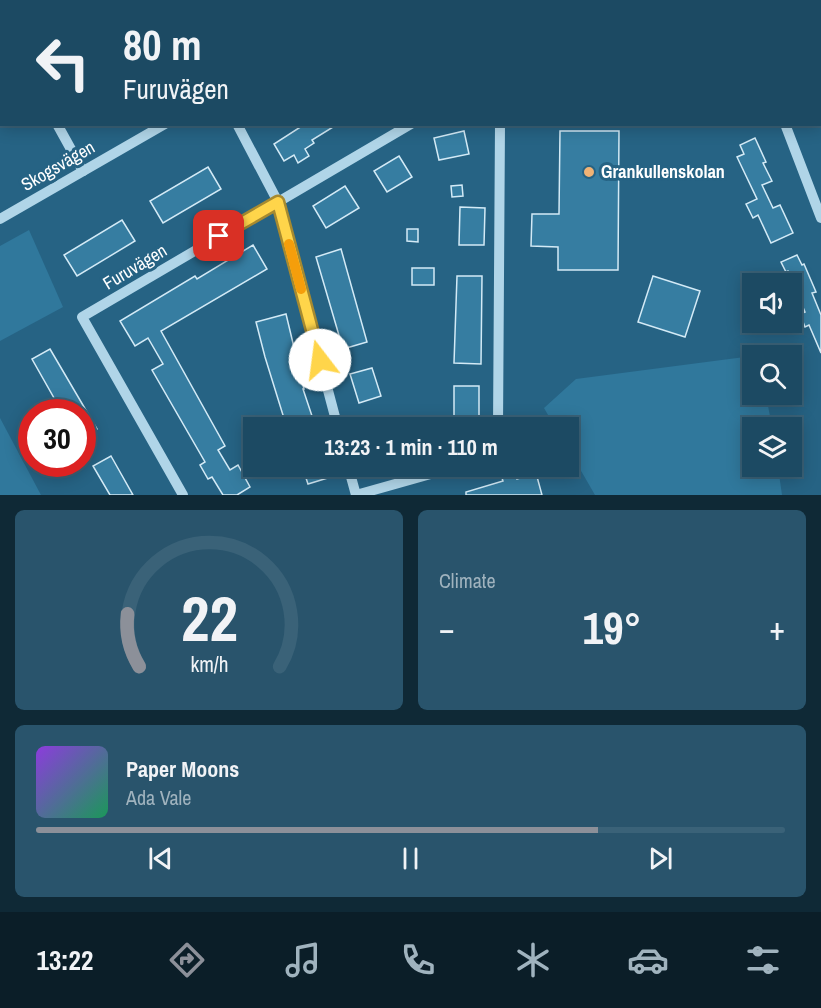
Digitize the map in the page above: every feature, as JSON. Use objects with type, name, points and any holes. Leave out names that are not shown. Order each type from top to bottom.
[{"type":"street","points":[[58,126],[82,171]]},
{"type":"street","name":"Skogsvägen","points":[[0,219],[161,126]]},
{"type":"street","points":[[238,126],[278,202],[335,417]]},
{"type":"street","name":"Furuvägen","points":[[183,495],[82,317],[408,126]]},
{"type":"street","points":[[498,417],[500,126]]},
{"type":"street","points":[[786,126],[821,218]]},
{"type":"street","points":[[351,477],[356,495],[420,477]]},
{"type":"shaded area","points":[[29,230],[63,307],[0,341],[0,246]]},
{"type":"shaded area","points":[[742,357],[742,405],[768,405],[770,417],[742,417],[742,477],[779,477],[782,495],[595,495],[579,467],[579,417],[549,417],[544,408],[576,379]]},
{"type":"shaded area","points":[[0,418],[18,452],[18,477],[31,477],[41,495],[0,495]]},
{"type":"building","points":[[302,126],[335,126],[312,140],[314,143],[305,149],[309,156],[298,163],[294,155],[284,161],[274,144]]},
{"type":"building","points":[[464,131],[469,154],[439,160],[434,138]]},
{"type":"building","name":"Grankullenskolan","points":[[560,131],[619,131],[618,270],[558,270],[558,247],[531,246],[532,214],[559,214]]},
{"type":"building","points":[[755,138],[772,181],[762,185],[773,208],[780,205],[793,233],[771,243],[758,215],[753,218],[746,204],[757,199],[737,157],[744,154],[740,145]]},
{"type":"building","points":[[399,156],[412,177],[387,192],[374,171]]},
{"type":"building","points":[[208,167],[221,189],[163,223],[150,201]]},
{"type":"building","points":[[462,185],[463,196],[452,197],[451,186]]},
{"type":"building","points":[[345,186],[359,208],[326,228],[313,206]]},
{"type":"building","points":[[460,207],[485,208],[484,245],[459,245]]},
{"type":"building","points":[[122,220],[135,241],[77,276],[64,255]]},
{"type":"building","points":[[407,229],[418,229],[418,242],[407,241]]},
{"type":"building","points":[[253,245],[267,269],[161,331],[225,446],[218,450],[230,470],[238,465],[250,487],[237,495],[223,495],[212,477],[208,479],[200,465],[205,462],[152,370],[163,364],[148,338],[135,346],[120,321],[195,276],[197,279]]},
{"type":"building","points":[[341,249],[367,342],[343,349],[316,257]]},
{"type":"building","points":[[797,255],[802,265],[804,264],[816,292],[812,293],[821,315],[821,353],[809,325],[805,327],[802,319],[802,313],[805,312],[802,305],[802,273],[786,272],[781,262]]},
{"type":"building","points":[[412,268],[434,268],[434,285],[412,285]]},
{"type":"building","points":[[457,276],[482,276],[481,364],[454,363]]},
{"type":"building","points":[[653,276],[700,291],[685,337],[638,322]]},
{"type":"building","points":[[286,314],[303,389],[312,417],[284,417],[256,322]]},
{"type":"building","points":[[50,349],[79,399],[55,399],[32,359]]},
{"type":"building","points":[[372,368],[381,396],[359,403],[350,374]]},
{"type":"building","points":[[454,386],[479,386],[479,417],[454,417]]},
{"type":"building","points":[[111,456],[133,495],[110,495],[96,471],[96,464]]},
{"type":"building","points":[[306,477],[331,477],[308,484]]},
{"type":"building","points":[[517,477],[517,479],[537,477],[542,495],[466,495],[466,492],[503,481],[502,478]]},
{"type":"slow traffic","points":[[289,244],[301,289]]},
{"type":"place","name":"Grankullenskolan","points":[[589,172]]},
{"type":"route","points":[[219,236],[278,202],[320,360]]}]
